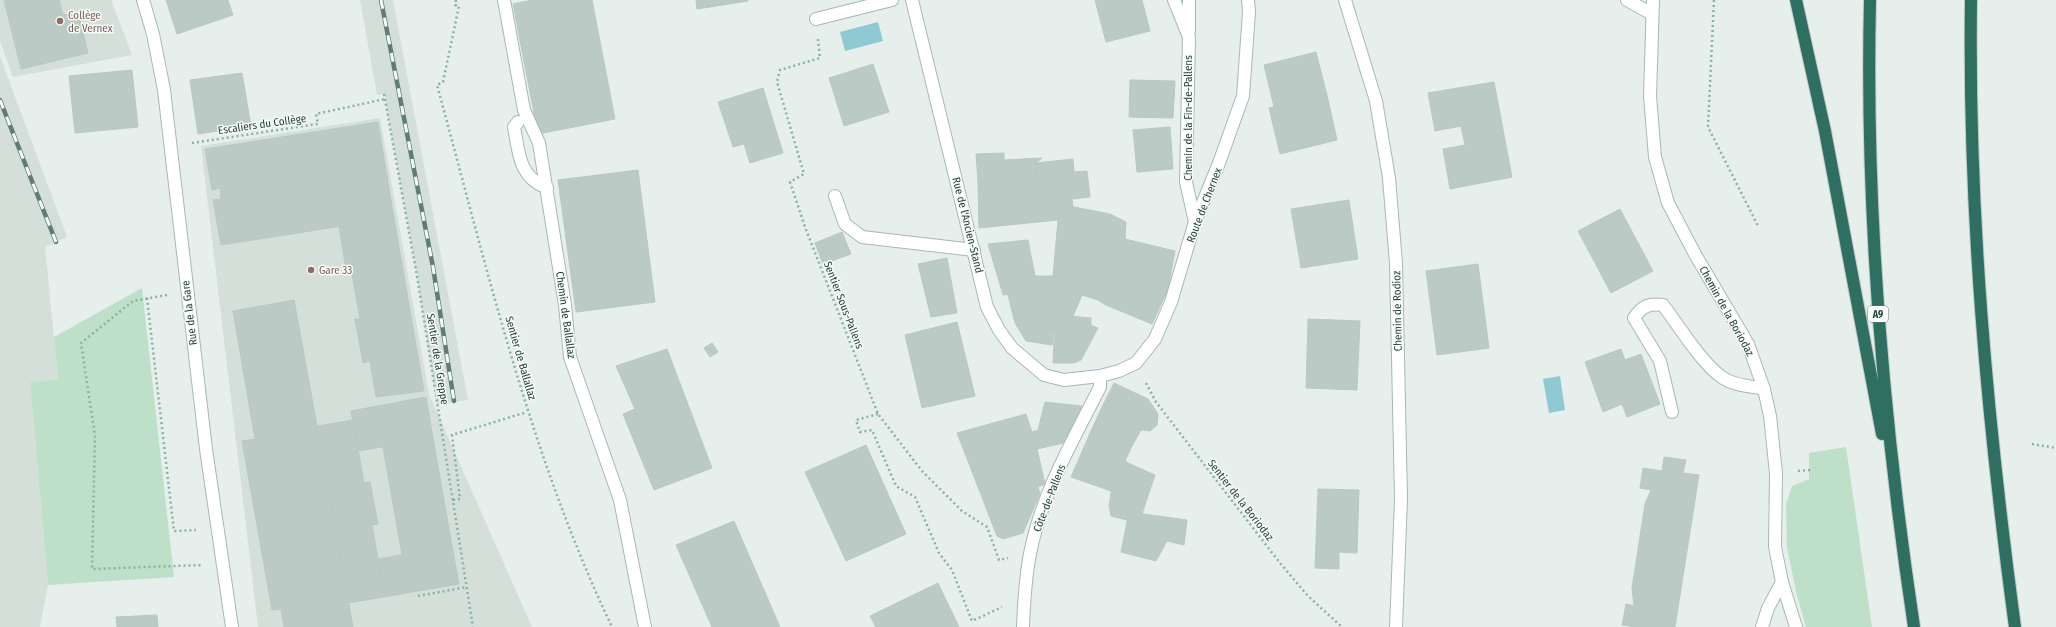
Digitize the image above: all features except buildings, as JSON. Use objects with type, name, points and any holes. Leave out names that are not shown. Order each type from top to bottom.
[{"type":"highway","points":[[1796,0],[1825,131],[1896,508]]},
{"type":"highway","name":"A9","points":[[1870,0],[1870,142],[1879,324],[1896,508],[1914,627]]},
{"type":"highway","points":[[1971,0],[1973,140],[1982,324],[1997,490],[2015,627]]},
{"type":"street","name":"Rue de la Gare","points":[[143,0],[164,90],[205,441],[232,627]]},
{"type":"street","name":"Chemin de Ballallaz","points":[[504,0],[524,110],[539,143],[565,305],[570,357],[620,500],[645,627]]},
{"type":"street","points":[[816,19],[892,0]]},
{"type":"street","name":"Rue de l'Ancien-Stand","points":[[912,0],[987,307],[998,330],[1012,348],[1044,375],[1064,380],[1100,376]]},
{"type":"street","name":"Chemin de la Fin-de-Pallens","points":[[1174,0],[1188,37]]},
{"type":"street","name":"Chemin de la Fin-de-Pallens","points":[[1189,0],[1186,182],[1195,222]]},
{"type":"street","name":"Route de Chernex","points":[[1100,376],[1118,371],[1136,363],[1155,339],[1171,302],[1195,222],[1219,163],[1243,96],[1249,12],[1248,0]]},
{"type":"street","name":"Chemin de Rodioz","points":[[1345,0],[1376,101],[1389,178],[1396,255],[1401,499],[1396,627]]},
{"type":"street","points":[[1627,0],[1652,14]]},
{"type":"street","name":"Chemin de la Boriodaz","points":[[1653,0],[1650,96],[1654,156],[1668,203],[1696,256],[1748,344],[1764,389],[1770,416],[1776,473],[1775,547],[1782,582],[1796,627]]},
{"type":"street","points":[[518,122],[514,127],[520,160],[530,179],[547,188]]},
{"type":"street","points":[[835,196],[845,224],[862,238],[974,250]]},
{"type":"street","points":[[1672,412],[1660,361],[1634,318],[1641,308],[1652,304],[1663,305],[1708,364],[1723,378],[1736,384],[1764,389]]},
{"type":"street","name":"Côte-de-Pallens","points":[[1023,627],[1024,601],[1030,554],[1038,522],[1055,478],[1100,387],[1100,376]]},
{"type":"street","points":[[1762,627],[1768,608],[1782,582]]},
{"type":"path","name":"Sentier de Ballallaz","points":[[456,0],[455,5],[459,6],[443,82],[436,85],[527,412],[585,572],[612,627]]},
{"type":"path","points":[[1714,0],[1708,127],[1758,226]]},
{"type":"path","name":"Sentier Sous-Pallens","points":[[816,19],[820,58],[780,70],[777,82],[804,174],[790,182],[805,227],[878,414],[922,471],[962,511],[987,527],[999,560],[1030,554]]},
{"type":"path","name":"Sentier de la Greppe","points":[[384,94],[417,276],[473,627]]},
{"type":"path","name":"Escaliers du Collège","points":[[188,143],[318,124],[316,114],[385,99]]},
{"type":"path","points":[[174,294],[133,301],[81,343],[95,436],[92,569],[205,565]]},
{"type":"path","points":[[147,298],[174,531],[199,529]]},
{"type":"path","name":"Sentier de la Boriodaz","points":[[1144,378],[1156,402],[1256,533],[1308,596],[1342,627]]},
{"type":"path","points":[[452,500],[460,498],[452,435],[527,412]]},
{"type":"path","points":[[878,414],[856,420],[860,432],[872,430],[896,486],[915,497],[939,553],[952,570],[972,621],[1014,601],[1024,601]]},
{"type":"path","points":[[2032,444],[2056,448]]},
{"type":"path","points":[[418,596],[467,587]]},
{"type":"shaded area","name":"Collège de Vernex","points":[[0,0],[111,0],[132,55],[13,77],[0,41]]},
{"type":"shaded area","points":[[360,0],[393,0],[468,400],[437,405],[417,276],[385,99],[384,94],[377,95]]},
{"type":"shaded area","points":[[0,56],[67,237],[45,247],[58,379],[30,382],[48,585],[40,627],[0,627]]},
{"type":"shaded area","name":"Gare 33","points":[[380,118],[429,394],[532,627],[258,627],[201,146]]},
{"type":"green space","points":[[142,288],[174,577],[48,585],[30,382],[58,379],[54,337]]},
{"type":"green space","points":[[1846,447],[1872,627],[1806,627],[1797,596],[1787,548],[1786,504],[1792,486],[1809,479],[1809,453]]},
{"type":"water","points":[[878,22],[883,41],[845,51],[840,32]]},
{"type":"water","points":[[1560,376],[1565,410],[1549,413],[1543,379]]},
{"type":"railway","points":[[381,0],[433,267],[454,401]]},
{"type":"railway","points":[[0,100],[56,242]]},
{"type":"place","name":"Collège de Vernex","points":[[60,21]]},
{"type":"place","name":"Gare 33","points":[[311,270]]}]
